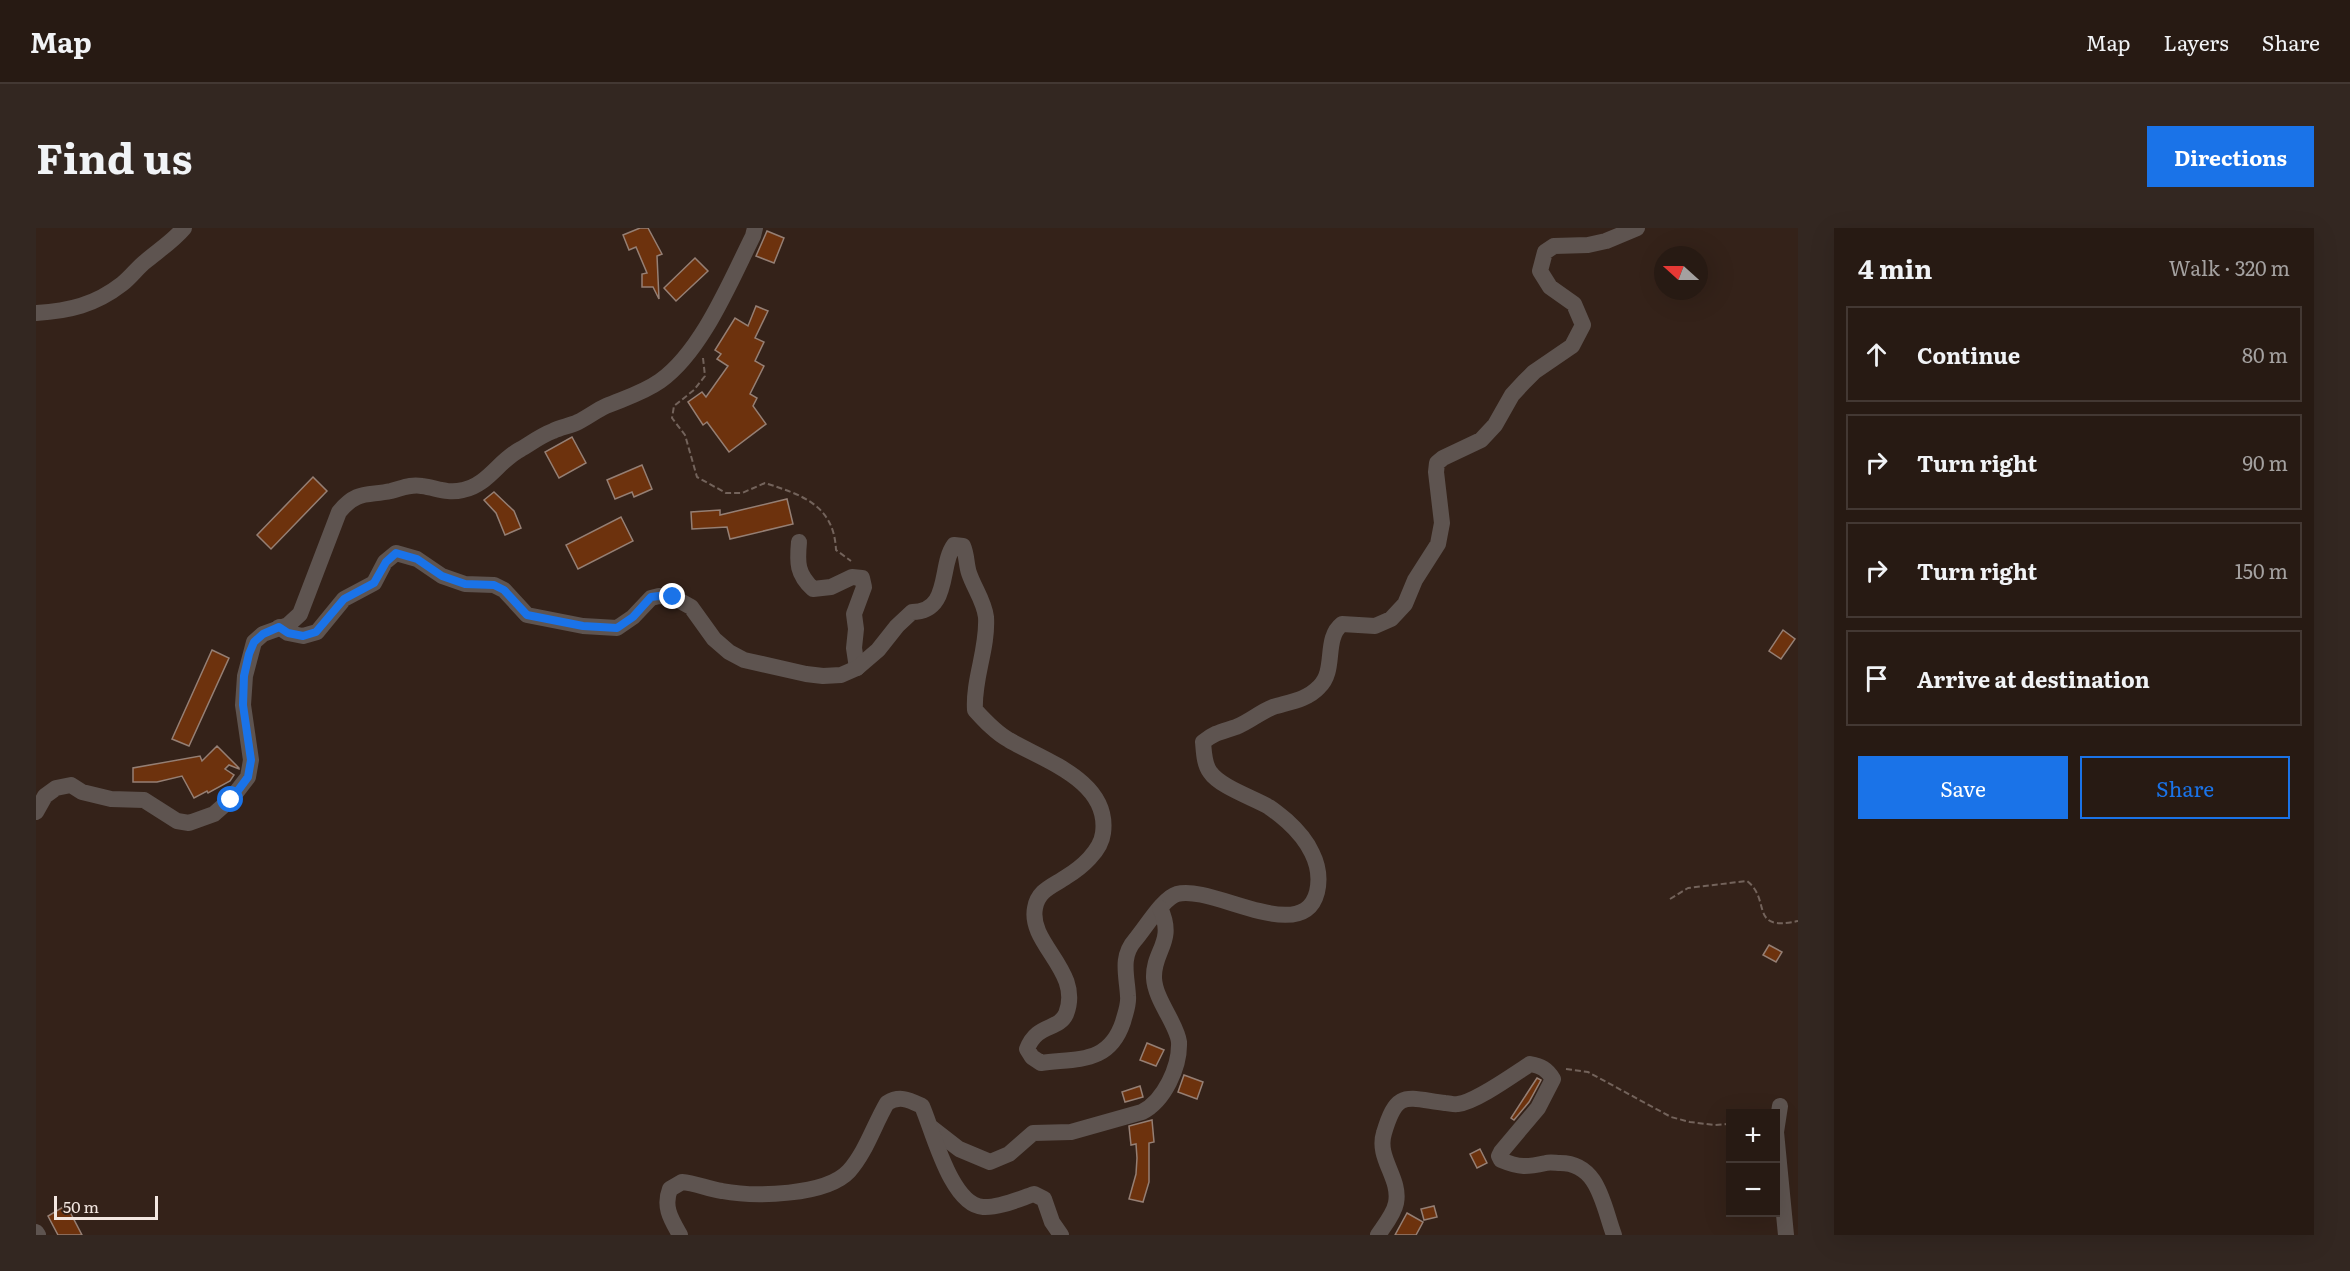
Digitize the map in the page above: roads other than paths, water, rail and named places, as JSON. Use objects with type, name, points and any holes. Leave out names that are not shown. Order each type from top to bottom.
[{"type":"street","points":[[36,313],[71,310],[105,296],[125,282],[176,238],[184,228]]},
{"type":"street","points":[[36,812],[45,796],[56,788],[71,785],[82,792],[103,798],[144,800],[177,821],[189,823],[214,814],[231,800],[248,777],[251,760],[243,705],[244,676],[254,642],[263,634],[288,625],[300,614],[339,512],[346,503],[358,495],[391,491],[407,485],[423,486],[444,492],[460,491],[477,486],[504,459],[517,450],[552,430],[570,425],[606,406],[643,392],[661,380],[678,365],[724,296],[755,228]]},
{"type":"street","points":[[279,627],[288,633],[303,636],[316,632],[344,599],[374,583],[386,562],[396,553],[417,559],[442,576],[465,584],[494,585],[504,590],[527,615],[583,626],[617,628],[633,617],[651,597],[673,597],[691,607],[714,639],[729,652],[744,660],[823,676],[841,675],[857,668],[878,650],[897,626],[912,612],[918,612],[932,604],[942,590],[949,552],[954,545],[963,546],[967,553],[968,568],[982,600],[986,617],[974,697],[975,710],[1006,739],[1082,781],[1094,796],[1104,815],[1103,835],[1094,853],[1066,878],[1053,883],[1041,893],[1035,907],[1035,920],[1041,935],[1060,965],[1066,980],[1069,1000],[1065,1016],[1053,1026],[1040,1030],[1031,1039],[1027,1049],[1032,1057],[1041,1063],[1096,1055],[1109,1049],[1119,1034],[1127,1009],[1125,963],[1131,944],[1148,926],[1168,897],[1179,893],[1201,894],[1249,909],[1284,916],[1299,914],[1315,900],[1320,882],[1313,854],[1303,837],[1271,808],[1226,784],[1211,773],[1204,755],[1203,742],[1215,732],[1235,727],[1270,708],[1307,696],[1320,686],[1327,674],[1335,629],[1342,624],[1375,626],[1391,619],[1405,604],[1415,580],[1438,544],[1442,523],[1437,463],[1481,440],[1495,425],[1512,395],[1524,382],[1534,372],[1572,346],[1580,334],[1583,325],[1574,304],[1550,287],[1540,271],[1545,252],[1554,246],[1606,241],[1637,228]]},
{"type":"street","points":[[799,542],[798,566],[802,579],[813,589],[831,588],[852,577],[862,578],[864,587],[854,614],[856,629],[854,648],[857,668]]},
{"type":"street","points":[[932,1128],[959,1149],[990,1162],[1009,1154],[1033,1133],[1071,1132],[1142,1112],[1152,1107],[1171,1078],[1179,1041],[1155,988],[1154,975],[1163,946],[1166,922],[1160,908]]},
{"type":"street","points":[[1378,1235],[1396,1204],[1396,1190],[1382,1154],[1384,1134],[1395,1105],[1404,1098],[1458,1105],[1474,1099],[1530,1064],[1549,1071],[1553,1079],[1538,1108],[1499,1156],[1501,1160],[1520,1167],[1547,1163],[1573,1163],[1590,1174],[1614,1235]]},
{"type":"street","points":[[680,1235],[669,1215],[666,1200],[670,1189],[682,1182],[736,1193],[803,1191],[829,1185],[850,1170],[887,1103],[893,1099],[905,1098],[922,1106],[945,1165],[960,1193],[972,1204],[984,1207],[1034,1194],[1040,1196],[1044,1199],[1052,1222],[1060,1235]]},
{"type":"street","points":[[1780,1106],[1776,1132],[1786,1235]]}]
